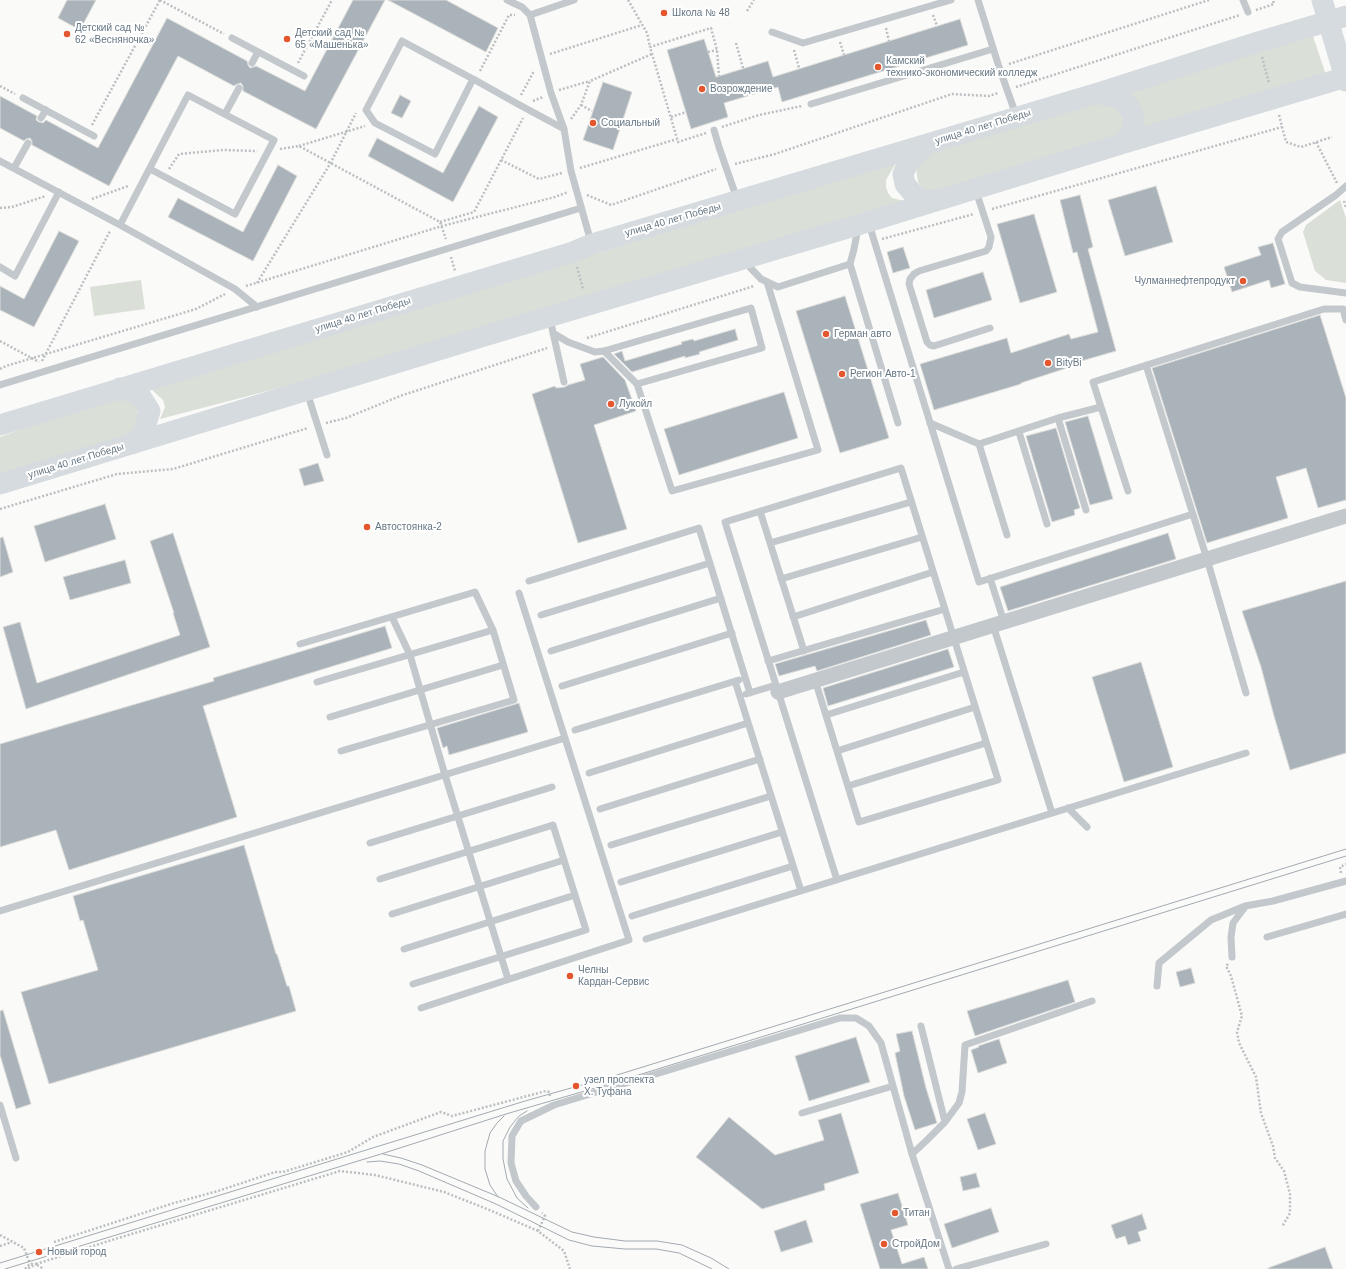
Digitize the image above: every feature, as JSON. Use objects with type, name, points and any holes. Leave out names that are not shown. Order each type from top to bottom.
[{"type":"street","points":[[1322,0],[1337,18],[1346,79]]},
{"type":"street","name":"улица 40 лет Победы","points":[[0,425],[573,252],[592,244],[1098,93],[1337,18]]},
{"type":"street","name":"улица 40 лет Победы","points":[[0,484],[307,390],[551,325],[743,260],[867,230],[975,189],[1121,144],[1346,79]]},
{"type":"street","points":[[1098,93],[1117,98],[1128,105],[1133,115],[1134,123],[1131,133],[1121,144]]},
{"type":"street","points":[[926,145],[908,163],[903,174],[905,184],[915,196],[926,201],[948,198]]},
{"type":"street","points":[[120,388],[140,395],[150,411],[143,434],[132,444]]},
{"type":"street","points":[[777,688],[815,680],[954,638],[1346,516]]},
{"type":"lane","points":[[507,0],[522,7],[530,15],[551,93],[564,129],[571,170],[592,244]]},
{"type":"lane","points":[[530,15],[574,0]]},
{"type":"lane","points":[[772,32],[803,43],[951,0]]},
{"type":"lane","points":[[978,0],[1016,117]]},
{"type":"lane","points":[[1243,0],[1248,12]]},
{"type":"lane","points":[[232,38],[304,76]]},
{"type":"lane","points":[[474,80],[435,154],[375,123],[366,110],[402,40],[564,129]]},
{"type":"lane","points":[[811,104],[993,49]]},
{"type":"lane","points":[[252,63],[258,52]]},
{"type":"lane","points":[[225,114],[239,88]]},
{"type":"lane","points":[[117,224],[150,169],[188,95],[274,140],[235,214],[150,169]]},
{"type":"lane","points":[[24,98],[91,134]]},
{"type":"lane","points":[[41,118],[46,110]]},
{"type":"lane","points":[[714,130],[738,201]]},
{"type":"lane","points":[[14,168],[28,143]]},
{"type":"lane","points":[[0,161],[80,203],[234,289],[257,307]]},
{"type":"lane","points":[[1343,188],[1336,195],[1282,232],[1278,238],[1292,284],[1300,287],[1346,293]]},
{"type":"lane","points":[[975,189],[991,237],[989,247],[986,251],[919,271],[910,279],[909,284],[927,342],[930,345],[934,346],[990,328]]},
{"type":"lane","points":[[0,268],[15,276],[59,192]]},
{"type":"lane","points":[[0,384],[582,208]]},
{"type":"lane","points":[[867,230],[854,249],[850,264],[898,423]]},
{"type":"lane","points":[[867,230],[930,423],[979,582],[1193,514]]},
{"type":"lane","points":[[743,260],[761,280],[778,287],[850,264]]},
{"type":"lane","points":[[604,351],[637,384],[672,491],[818,450],[767,282]]},
{"type":"lane","points":[[551,325],[568,342],[595,352],[604,351],[751,308],[762,348],[637,384]]},
{"type":"lane","points":[[1128,491],[1093,382],[1324,308],[1343,309],[1346,320]]},
{"type":"lane","points":[[551,325],[564,382]]},
{"type":"lane","points":[[1146,365],[1207,559],[1246,693]]},
{"type":"lane","points":[[307,390],[327,455]]},
{"type":"lane","points":[[930,423],[979,444],[1058,418],[1101,407]]},
{"type":"lane","points":[[1058,418],[1086,510]]},
{"type":"lane","points":[[1019,432],[1047,524]]},
{"type":"lane","points":[[979,444],[1007,535]]},
{"type":"lane","points":[[815,680],[859,822],[998,780],[901,468],[725,522],[837,880]]},
{"type":"lane","points":[[770,543],[912,502]]},
{"type":"lane","points":[[760,511],[804,651]]},
{"type":"lane","points":[[529,581],[699,528],[750,693]]},
{"type":"lane","points":[[781,579],[922,537]]},
{"type":"lane","points":[[542,615],[710,563]]},
{"type":"lane","points":[[793,617],[933,572]]},
{"type":"lane","points":[[990,578],[999,624],[1052,813]]},
{"type":"lane","points":[[300,644],[475,592],[493,630],[514,700],[340,751]]},
{"type":"lane","points":[[421,1008],[629,940],[519,593]]},
{"type":"lane","points":[[551,650],[721,598]]},
{"type":"lane","points":[[768,661],[945,609]]},
{"type":"lane","points":[[392,617],[410,655],[445,775],[508,979]]},
{"type":"lane","points":[[317,682],[493,630]]},
{"type":"lane","points":[[562,686],[732,633]]},
{"type":"lane","points":[[330,717],[503,665]]},
{"type":"lane","points":[[826,715],[964,672]]},
{"type":"lane","points":[[575,730],[746,678]]},
{"type":"lane","points":[[735,681],[801,891]]},
{"type":"lane","points":[[740,696],[777,688]]},
{"type":"lane","points":[[837,751],[975,707]]},
{"type":"lane","points":[[589,773],[748,723]]},
{"type":"lane","points":[[0,911],[565,738]]},
{"type":"lane","points":[[848,786],[986,743]]},
{"type":"lane","points":[[646,939],[1246,753]]},
{"type":"lane","points":[[600,809],[760,760]]},
{"type":"lane","points":[[370,844],[552,786]]},
{"type":"lane","points":[[611,845],[771,796]]},
{"type":"lane","points":[[1068,808],[1087,827]]},
{"type":"lane","points":[[380,879],[553,825],[586,930],[412,984]]},
{"type":"lane","points":[[621,882],[782,832]]},
{"type":"lane","points":[[392,914],[564,860]]},
{"type":"lane","points":[[632,916],[793,866]]},
{"type":"lane","points":[[1157,986],[1159,963],[1210,920],[1245,906],[1273,901],[1346,881]]},
{"type":"lane","points":[[404,949],[575,895]]},
{"type":"lane","points":[[1232,957],[1233,923],[1245,906]]},
{"type":"lane","points":[[1267,937],[1346,914]]},
{"type":"lane","points":[[912,1154],[945,1122],[959,1103],[962,1092],[965,1045],[1092,1001]]},
{"type":"lane","points":[[536,1207],[526,1196],[516,1181],[511,1163],[512,1136],[520,1121],[554,1105],[840,1018],[856,1018],[869,1026],[881,1043],[912,1154],[949,1269]]},
{"type":"lane","points":[[920,1026],[945,1122]]},
{"type":"lane","points":[[802,1113],[893,1086]]},
{"type":"lane","points":[[0,1105],[16,1158]]},
{"type":"lane","points":[[956,1269],[1046,1244]]},
{"type":"path","points":[[91,134],[160,0],[232,38]]},
{"type":"path","points":[[294,71],[332,0]]},
{"type":"path","points":[[628,0],[647,33],[677,140]]},
{"type":"path","points":[[747,11],[754,0]]},
{"type":"path","points":[[999,67],[1209,0]]},
{"type":"path","points":[[0,369],[31,358],[196,309],[234,289],[442,226],[555,197],[572,190],[577,190],[611,205],[725,166],[775,154],[952,94],[989,96],[1274,4],[1273,0]]},
{"type":"path","points":[[474,80],[509,15],[518,14],[522,7]]},
{"type":"path","points":[[542,57],[642,25]]},
{"type":"path","points":[[650,47],[711,28],[717,50],[719,76]]},
{"type":"path","points":[[791,39],[799,68]]},
{"type":"path","points":[[736,43],[743,68]]},
{"type":"path","points":[[708,52],[717,50]]},
{"type":"path","points":[[564,129],[581,105],[590,80],[652,54]]},
{"type":"path","points":[[1262,56],[1270,84]]},
{"type":"path","points":[[516,103],[534,71]]},
{"type":"path","points":[[0,86],[24,98]]},
{"type":"path","points":[[501,160],[539,179],[677,140],[678,142],[759,115],[811,104]]},
{"type":"path","points":[[581,105],[592,111]]},
{"type":"path","points":[[257,283],[330,164],[358,110],[366,110]]},
{"type":"path","points":[[440,222],[474,212],[528,110]]},
{"type":"path","points":[[671,117],[686,112]]},
{"type":"path","points":[[1278,115],[1286,142],[1300,147],[1332,137]]},
{"type":"path","points":[[164,176],[179,154],[223,150],[268,151],[299,146],[375,123]]},
{"type":"path","points":[[867,230],[983,212],[1282,127]]},
{"type":"path","points":[[1316,142],[1343,188]]},
{"type":"path","points":[[299,146],[440,222],[455,272],[462,269]]},
{"type":"path","points":[[80,203],[143,181]]},
{"type":"path","points":[[0,208],[12,206],[59,192]]},
{"type":"path","points":[[0,342],[41,364],[117,224]]},
{"type":"path","points":[[577,266],[583,289]]},
{"type":"path","points":[[568,342],[597,335],[767,282]]},
{"type":"path","points":[[0,509],[116,474],[173,469],[299,430],[346,418],[400,396],[556,345]]},
{"type":"path","points":[[1340,867],[1346,864]]},
{"type":"path","points":[[1232,957],[1226,966],[1231,976],[1242,1016],[1237,1032],[1239,1043],[1256,1077],[1261,1113],[1273,1146],[1275,1158],[1284,1170],[1290,1194],[1290,1213],[1282,1227]]},
{"type":"path","points":[[54,1242],[174,1202],[218,1191],[276,1172],[283,1172],[348,1152],[373,1137],[441,1112],[452,1116],[546,1092]]},
{"type":"path","points":[[26,1269],[36,1264],[115,1239],[340,1171],[375,1174],[444,1192],[538,1231],[564,1251],[570,1269]]},
{"type":"path","points":[[536,1207],[545,1216],[538,1231]]},
{"type":"path","points":[[0,1235],[24,1248],[30,1264]]},
{"type":"path","points":[[0,1246],[12,1242]]},
{"type":"path","points":[[30,1264],[36,1264],[44,1269]]},
{"type":"path","points":[[26,1269],[30,1264]]},
{"type":"shaded area","points":[[1312,33],[1326,75],[1139,131],[1126,92]]},
{"type":"shaded area","points":[[1098,100],[1125,113],[1124,126],[1114,137],[930,193],[922,189],[918,182],[916,169],[928,153]]},
{"type":"shaded area","points":[[896,163],[886,180],[886,187],[892,198],[908,202],[344,371],[160,419],[165,407],[163,400],[150,388]]},
{"type":"shaded area","points":[[1340,200],[1346,218],[1346,283],[1326,280],[1315,271],[1303,232],[1306,225]]},
{"type":"shaded area","points":[[141,280],[145,309],[94,316],[90,287]]},
{"type":"shaded area","points":[[120,397],[135,404],[140,417],[138,425],[128,436],[0,474],[0,437],[57,416]]},
{"type":"building","points":[[67,0],[96,0],[80,30],[58,18]]},
{"type":"building","points":[[353,0],[385,0],[316,129],[243,91],[243,86],[241,83],[234,86],[178,56],[109,186],[32,145],[30,138],[24,141],[0,128],[0,96],[37,116],[36,120],[39,122],[43,123],[46,120],[98,148],[167,18],[247,61],[250,68],[256,66],[305,91]]},
{"type":"building","points":[[388,0],[446,0],[498,28],[486,52]]},
{"type":"building","points":[[960,19],[968,45],[782,102],[778,87],[724,103],[728,117],[691,129],[667,50],[704,39],[716,77],[768,61],[773,77]]},
{"type":"building","points":[[603,82],[632,92],[613,150],[583,140]]},
{"type":"building","points":[[400,95],[411,101],[402,118],[391,113]]},
{"type":"building","points":[[479,106],[498,117],[453,202],[368,156],[377,138],[443,173]]},
{"type":"building","points":[[278,165],[297,176],[253,261],[168,217],[178,198],[243,232]]},
{"type":"building","points":[[1156,186],[1173,242],[1125,256],[1108,200]]},
{"type":"building","points":[[1080,195],[1093,247],[1088,249],[1116,351],[1078,362],[1079,364],[1021,384],[934,410],[920,364],[1007,338],[1011,353],[1069,334],[1071,339],[1098,332],[1077,252],[1073,253],[1060,200]]},
{"type":"building","points":[[1034,214],[1057,292],[1020,303],[997,224]]},
{"type":"building","points":[[59,231],[79,241],[34,327],[0,310],[0,286],[24,299]]},
{"type":"building","points":[[1273,243],[1285,284],[1271,288],[1269,280],[1232,292],[1224,267],[1261,255],[1258,247]]},
{"type":"building","points":[[903,247],[910,268],[893,273],[887,252]]},
{"type":"building","points":[[983,272],[992,300],[934,318],[926,290]]},
{"type":"building","name":"Регион Авто-1","points":[[845,296],[889,438],[840,453],[796,311]]},
{"type":"building","points":[[1320,315],[1346,398],[1346,500],[1318,508],[1306,468],[1276,477],[1288,518],[1207,543],[1152,368]]},
{"type":"building","points":[[735,329],[738,340],[699,352],[700,354],[685,358],[685,356],[632,372],[614,354],[622,351],[625,361],[682,344],[681,342],[693,339],[694,341]]},
{"type":"building","points":[[603,357],[625,380],[636,411],[594,425],[627,529],[578,543],[532,394],[555,386],[556,388],[565,387],[585,380],[580,364]]},
{"type":"building","points":[[784,392],[798,438],[679,475],[664,429]]},
{"type":"building","points":[[1088,416],[1113,499],[1090,505],[1065,422]]},
{"type":"building","points":[[1056,428],[1080,508],[1074,510],[1075,515],[1052,522],[1026,436]]},
{"type":"building","points":[[318,463],[324,481],[304,486],[299,469]]},
{"type":"building","points":[[105,504],[116,539],[45,562],[34,526]]},
{"type":"building","points":[[173,533],[210,647],[26,709],[3,627],[20,622],[37,683],[180,635],[150,541]]},
{"type":"building","points":[[1168,533],[1176,559],[1008,611],[1000,587]]},
{"type":"building","points":[[3,537],[13,572],[0,577],[0,538]]},
{"type":"building","points":[[125,560],[131,583],[70,600],[63,577]]},
{"type":"building","points":[[1346,581],[1346,753],[1290,770],[1261,667],[1242,611]]},
{"type":"building","points":[[926,620],[931,635],[817,671],[815,666],[779,676],[775,664]]},
{"type":"building","points":[[385,626],[392,648],[203,706],[237,817],[69,870],[56,830],[0,847],[0,744],[214,681],[213,678]]},
{"type":"building","points":[[948,649],[954,667],[828,706],[823,688]]},
{"type":"building","points":[[1141,662],[1173,767],[1124,782],[1092,677]]},
{"type":"building","points":[[519,703],[528,732],[449,755],[447,746],[443,748],[437,728]]},
{"type":"building","points":[[244,845],[276,954],[287,986],[289,986],[296,1011],[49,1084],[21,992],[98,970],[83,920],[80,921],[73,896]]},
{"type":"building","points":[[1191,968],[1195,983],[1180,987],[1176,972]]},
{"type":"building","points":[[1068,980],[1075,1002],[975,1036],[967,1011]]},
{"type":"building","points":[[3,1010],[31,1104],[16,1109],[0,1055],[0,1011]]},
{"type":"building","points":[[912,1031],[926,1088],[937,1123],[915,1130],[904,1096],[895,1053],[900,1051],[896,1034]]},
{"type":"building","points":[[856,1037],[870,1082],[809,1101],[795,1056]]},
{"type":"building","points":[[999,1039],[1007,1063],[978,1073],[971,1050]]},
{"type":"building","points":[[841,1113],[859,1173],[824,1184],[825,1190],[762,1209],[696,1157],[729,1117],[775,1155],[824,1140],[818,1120]]},
{"type":"building","points":[[985,1113],[996,1144],[978,1150],[967,1119]]},
{"type":"building","points":[[976,1173],[980,1187],[963,1191],[960,1177]]},
{"type":"building","name":"СтройДом","points":[[898,1193],[908,1225],[891,1230],[902,1264],[924,1257],[928,1269],[880,1269],[860,1204]]},
{"type":"building","points":[[991,1208],[999,1232],[952,1248],[944,1224]]},
{"type":"building","points":[[1142,1214],[1147,1229],[1138,1232],[1141,1241],[1128,1245],[1125,1236],[1116,1239],[1111,1225]]},
{"type":"building","points":[[806,1220],[813,1242],[781,1252],[774,1231]]},
{"type":"building","points":[[1325,1247],[1333,1269],[1268,1269],[1268,1268]]},
{"type":"tram line","points":[[0,1263],[525,1101],[617,1075],[1346,849]]},
{"type":"tram line","points":[[5,1269],[1346,856]]},
{"type":"tram line","points":[[527,1111],[519,1116],[510,1127],[503,1141],[503,1159],[507,1179],[517,1198],[528,1208]]},
{"type":"tram line","points":[[498,1197],[490,1185],[485,1169],[485,1151],[490,1133],[504,1116]]},
{"type":"tram line","points":[[383,1154],[422,1165],[499,1197],[572,1232],[594,1237],[625,1241],[657,1241],[682,1245],[711,1258],[729,1269]]},
{"type":"tram line","points":[[367,1162],[380,1161],[399,1164],[419,1171],[496,1204],[569,1240],[592,1246],[625,1249],[656,1249],[679,1253],[712,1269]]},
{"type":"place","name":"Школа № 48","points":[[664,13]]},
{"type":"place","name":"Детский сад № 62 «Весняночка»","points":[[67,34]]},
{"type":"place","name":"Детский сад № 65 «Машенька»","points":[[287,39]]},
{"type":"place","name":"Камский технико-экономический колледж","points":[[878,67]]},
{"type":"place","name":"Возрождение","points":[[702,89]]},
{"type":"place","name":"Социальный","points":[[593,123]]},
{"type":"place","name":"Чулманнефтепродукт","points":[[1243,281]]},
{"type":"place","name":"Герман авто","points":[[826,334]]},
{"type":"place","name":"BityBi","points":[[1048,363]]},
{"type":"place","name":"Регион Авто-1","points":[[842,374]]},
{"type":"place","name":"Лукойл","points":[[611,404]]},
{"type":"place","name":"Автостоянка-2","points":[[367,527]]},
{"type":"place","name":"Челны Кардан-Сервис","points":[[570,976]]},
{"type":"place","name":"узел проспекта Х. Туфана","points":[[576,1086]]},
{"type":"place","name":"Титан","points":[[895,1213]]},
{"type":"place","name":"СтройДом","points":[[884,1244]]},
{"type":"place","name":"Новый город","points":[[39,1252]]}]
